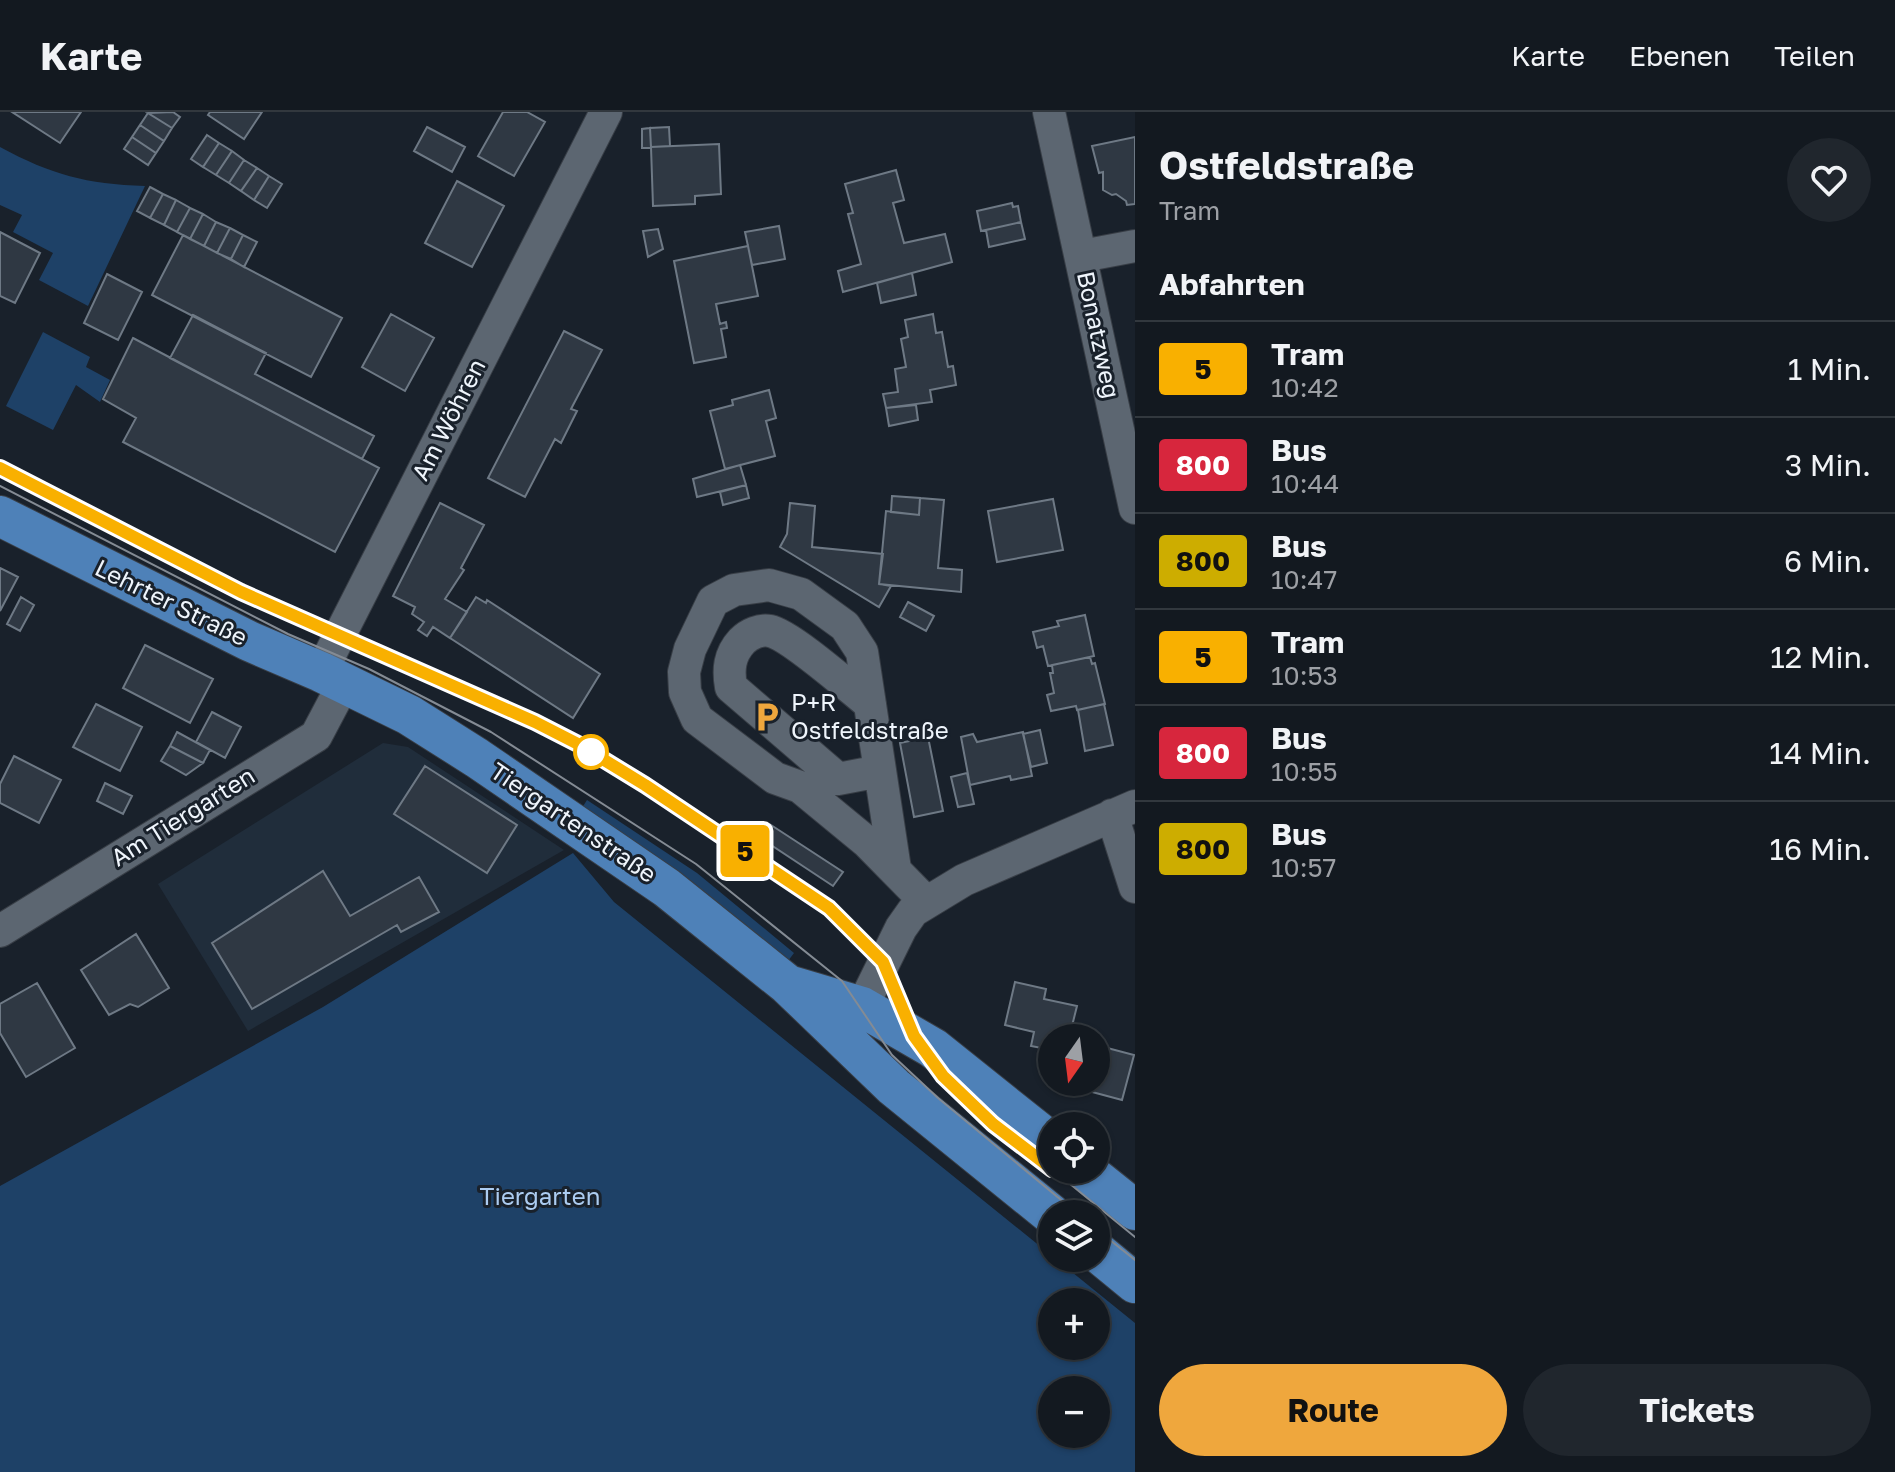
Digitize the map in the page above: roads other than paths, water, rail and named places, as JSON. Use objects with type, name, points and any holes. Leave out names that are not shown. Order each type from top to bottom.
[{"type":"main road","name":"Lehrter Straße","points":[[0,516],[249,641],[332,678]]},
{"type":"main road","name":"Tiergartenstraße","points":[[332,678],[409,715],[620,854],[788,985],[850,1021],[933,1048],[1038,1132]]},
{"type":"main road","name":"Tiergartenstraße","points":[[850,1021],[894,1087],[1038,1204]]},
{"type":"main road","points":[[1102,1184],[1135,1210]]},
{"type":"main road","points":[[1110,1262],[1135,1283]]},
{"type":"street","name":"Am Wöhren","points":[[332,678],[606,112]]},
{"type":"street","name":"Bonatzweg","points":[[1049,112],[1135,508]]},
{"type":"street","name":"Bonatzweg","points":[[1082,256],[1135,246]]},
{"type":"street","points":[[895,869],[862,652],[845,626],[801,594],[769,585],[734,590],[713,601],[690,649],[684,672],[685,692],[697,719],[775,778],[800,787],[895,869],[926,902]]},
{"type":"street","points":[[838,779],[731,687],[728,671],[732,655],[753,633],[768,630],[785,638],[870,704]]},
{"type":"street","name":"Am Tiergarten","points":[[0,931],[316,736],[332,678]]},
{"type":"street","points":[[838,779],[880,771]]},
{"type":"street","points":[[827,809],[838,779]]},
{"type":"street","points":[[850,1021],[913,911],[964,880],[1123,810],[1135,887]]},
{"type":"tram line","points":[[0,468],[241,592],[535,722],[645,785],[829,908],[883,962],[914,1036],[943,1076],[993,1124],[1038,1158]]},
{"type":"tram line","name":"5","points":[[0,468],[281,611],[535,722],[578,744],[719,833],[829,908],[846,923],[883,962],[914,1036],[943,1076],[993,1124],[1038,1158]]},
{"type":"tram line","points":[[0,486],[288,634],[369,669],[491,732],[696,864],[842,981],[892,1055],[938,1098],[1061,1200]]},
{"type":"tram line","points":[[1070,1184],[1135,1237]]},
{"type":"tram line","points":[[1110,1240],[1135,1260]]},
{"type":"place","name":"P+R Ostfeldstraße","points":[[767,717]]},
{"type":"park label","name":"Tiergarten","points":[[540,1197]]}]
